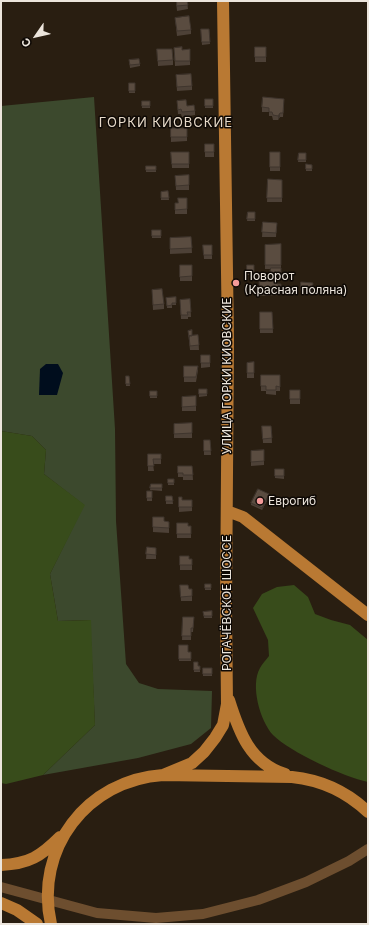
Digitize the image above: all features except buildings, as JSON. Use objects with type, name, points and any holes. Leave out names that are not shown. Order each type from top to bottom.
[{"type":"main road","name":"УЛИЦА ГОРКИ КИОВСКИЕ","points":[[223,1],[228,340],[227,511]]},
{"type":"main road","points":[[227,511],[243,517],[368,615]]},
{"type":"main road","name":"РОГАЧЁВСКОЕ ШОССЕ","points":[[164,775],[192,763],[204,752],[223,725],[227,704],[227,511]]},
{"type":"main road","name":"РОГАЧЁВСКОЕ ШОССЕ","points":[[227,695],[236,723],[253,753],[274,771],[292,777]]},
{"type":"main road","name":"РОГАЧЁВСКОЕ ШОССЕ","points":[[50,924],[47,899],[49,875],[56,852],[67,830],[86,808],[110,790],[132,780],[164,775],[292,777],[327,785],[348,796],[368,812]]},
{"type":"main road","points":[[1,865],[12,865],[28,862],[51,846],[67,830]]},
{"type":"main road","points":[[1,903],[17,910],[37,924]]},
{"type":"street","points":[[6,889],[97,913],[156,918],[203,914],[258,900],[306,882],[349,861],[368,849]]},
{"type":"green space","points":[[94,97],[115,429],[116,521],[126,664],[139,683],[158,689],[212,691],[211,728],[191,744],[138,758],[43,775],[95,725],[90,620],[58,621],[50,574],[84,505],[44,474],[46,450],[32,436],[1,431],[1,106]]},
{"type":"green space","points":[[1,431],[32,436],[46,450],[44,474],[85,505],[50,574],[58,621],[91,620],[95,725],[43,775],[6,784],[1,783]]},
{"type":"green space","points":[[294,585],[308,597],[315,614],[350,625],[368,640],[368,782],[345,775],[292,749],[273,735],[264,721],[258,703],[256,684],[257,675],[260,668],[269,656],[268,640],[253,608],[262,594],[277,587]]},
{"type":"water","points":[[46,364],[58,364],[63,373],[57,395],[39,395],[40,369]]},
{"type":"place","name":"Поворот (Красная поляна)","points":[[236,283]]},
{"type":"place","name":"Еврогиб","points":[[260,501]]},
{"type":"district","name":"ГОРКИ КИОВСКИЕ","points":[[166,123]]}]
